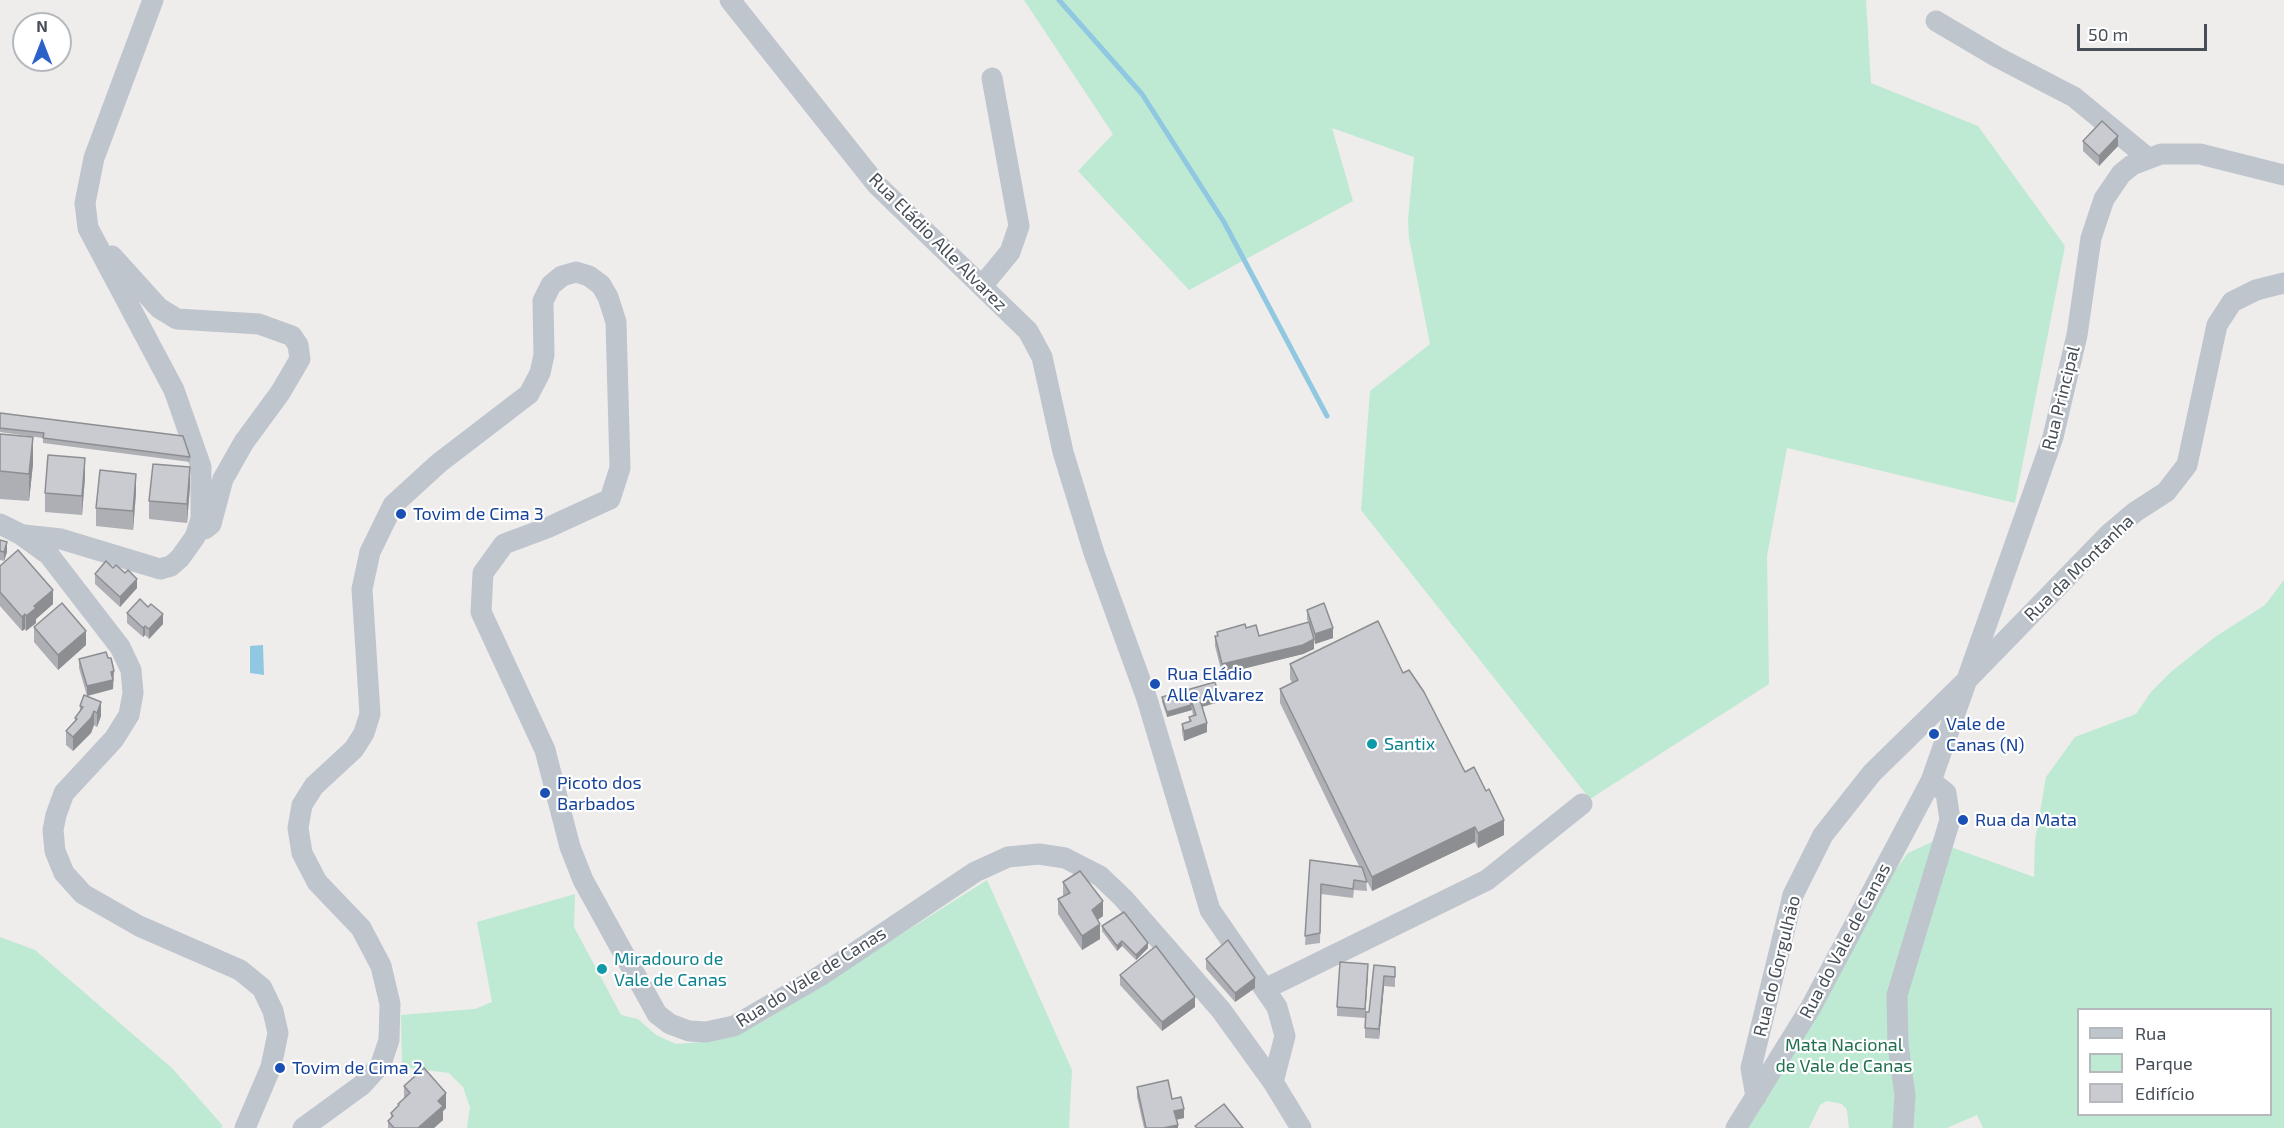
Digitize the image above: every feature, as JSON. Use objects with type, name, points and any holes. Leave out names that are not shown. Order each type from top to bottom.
[{"type":"street","points":[[153,0],[94,158],[86,203],[88,228],[174,390],[201,467],[201,519],[195,537]]},
{"type":"street","name":"Rua Eládio Alle Alvarez","points":[[730,0],[877,185],[1028,331],[1042,357],[1063,452],[1094,552],[1147,699],[1210,910],[1277,1007],[1286,1036],[1273,1082]]},
{"type":"street","points":[[1936,21],[1997,57],[2074,97],[2148,158]]},
{"type":"street","points":[[982,286],[1010,252],[1019,226],[992,78]]},
{"type":"street","name":"Rua Principal","points":[[1931,781],[2053,438],[2077,335],[2091,238],[2104,199],[2121,174],[2132,165],[2161,154],[2200,154],[2284,175]]},
{"type":"street","points":[[20,534],[61,539],[160,569],[171,566],[195,537],[211,524],[223,479],[244,442],[280,393],[300,359],[298,345],[292,336],[259,324],[177,319],[159,308],[88,228]]},
{"type":"street","name":"Rua do Vale de Canas","points":[[303,1128],[362,1085],[381,1064],[389,1040],[390,1004],[381,966],[361,928],[317,882],[302,853],[298,828],[302,805],[314,786],[354,749],[364,733],[369,714],[362,589],[370,552],[393,505],[439,463],[529,394],[540,373],[544,355],[543,301],[551,285],[562,276],[576,272],[589,276],[600,285],[608,297],[616,322],[620,468],[610,499],[547,528],[504,544],[483,573],[481,612],[545,750],[570,848],[582,880],[657,1014],[670,1024],[689,1030],[706,1032],[734,1026],[820,976],[975,872],[1008,857],[1039,854],[1065,858],[1100,876],[1123,898],[1221,1010],[1273,1082],[1301,1128]]},
{"type":"street","name":"Rua da Montanha","points":[[1966,681],[2109,534],[2135,512],[2166,492],[2187,465],[2217,325],[2232,302],[2256,290],[2284,283]]},
{"type":"street","points":[[0,524],[20,534],[49,555],[120,647],[130,670],[134,693],[129,715],[114,739],[64,793],[53,830],[55,852],[64,873],[83,894],[139,926],[240,970],[262,988],[273,1011],[278,1033],[271,1067],[245,1128]]},
{"type":"street","name":"Rua do Gorgulhão","points":[[1756,1097],[1751,1068],[1793,895],[1823,835],[1872,773],[1966,681]]},
{"type":"street","points":[[1902,1128],[1905,1095],[1899,1045],[1897,995],[1950,820],[1946,793],[1931,781]]},
{"type":"street","name":"Rua do Vale de Canas","points":[[1736,1128],[1811,1007],[1931,781]]},
{"type":"street","points":[[1265,989],[1487,880],[1582,804]]},
{"type":"green space","points":[[1024,0],[1866,0],[1871,83],[1978,126],[2065,246],[2015,503],[1787,448],[1767,556],[1769,684],[1590,799],[1361,510],[1370,391],[1430,344],[1409,238],[1408,220],[1414,157],[1332,128],[1353,201],[1189,290],[1078,171],[1113,134]]},
{"type":"green space","name":"Mata Nacional de Vale de Canas","points":[[2284,580],[2284,1128],[1983,1128],[1977,1115],[1947,1128],[1849,1128],[1847,1110],[1842,1104],[1827,1101],[1820,1105],[1809,1128],[1746,1128],[1891,876],[1908,853],[1934,841],[2034,877],[2035,841],[2046,777],[2075,737],[2136,714],[2151,692],[2172,671],[2215,637],[2265,605]]},
{"type":"green space","points":[[987,880],[1072,1070],[1069,1128],[467,1128],[470,1107],[463,1087],[449,1073],[402,1067],[401,1015],[475,1009],[492,1002],[477,922],[575,894],[574,927],[621,1015],[638,1019],[656,1035],[676,1044],[714,1041],[766,1020]]},
{"type":"green space","points":[[0,937],[35,950],[172,1068],[223,1126],[221,1128],[0,1128]]},
{"type":"water","points":[[263,645],[264,675],[250,673],[250,646]]},
{"type":"building","points":[[2102,121],[2118,136],[2099,156],[2083,141]]},
{"type":"building","points":[[0,413],[183,436],[190,457],[43,438],[44,433],[0,428]]},
{"type":"building","points":[[0,434],[33,437],[29,474],[0,471]]},
{"type":"building","points":[[48,455],[85,458],[82,496],[45,493]]},
{"type":"building","points":[[153,464],[190,467],[187,504],[149,501]]},
{"type":"building","points":[[100,470],[136,474],[133,511],[96,508]]},
{"type":"building","points":[[0,540],[7,542],[4,552],[0,551]]},
{"type":"building","points":[[18,550],[53,590],[34,606],[36,608],[22,617],[0,592],[0,566]]},
{"type":"building","points":[[106,561],[113,568],[116,565],[125,573],[128,570],[137,579],[120,597],[95,574]]},
{"type":"building","points":[[140,599],[148,607],[151,604],[163,614],[149,629],[145,626],[143,628],[127,613]]},
{"type":"building","points":[[62,603],[86,631],[58,655],[34,627]]},
{"type":"building","points":[[1324,603],[1333,628],[1315,634],[1307,610]]},
{"type":"building","name":"Santix","points":[[1378,621],[1403,673],[1409,670],[1424,692],[1465,772],[1474,767],[1486,791],[1489,789],[1504,820],[1478,833],[1475,827],[1372,877],[1280,689],[1298,680],[1290,664]]},
{"type":"building","points":[[1309,622],[1314,639],[1303,645],[1222,664],[1215,636],[1218,636],[1217,632],[1245,624],[1246,628],[1256,625],[1259,636]]},
{"type":"building","points":[[106,652],[108,658],[111,658],[114,671],[111,672],[113,680],[87,686],[79,659]]},
{"type":"building","points":[[1215,682],[1219,697],[1200,702],[1199,697],[1191,700],[1191,705],[1167,712],[1162,697]]},
{"type":"building","points":[[84,695],[101,702],[97,713],[94,711],[91,718],[73,737],[66,731],[77,719],[75,718],[83,707],[80,706]]},
{"type":"building","points":[[1199,697],[1207,723],[1184,731],[1182,724],[1191,721],[1189,717],[1196,715],[1191,700]]},
{"type":"building","points":[[1310,860],[1362,867],[1367,882],[1354,880],[1353,889],[1321,884],[1320,933],[1305,936]]},
{"type":"building","points":[[1080,871],[1103,901],[1092,910],[1100,924],[1082,936],[1058,899],[1070,893],[1063,882]]},
{"type":"building","points":[[1124,912],[1148,943],[1136,955],[1122,941],[1117,946],[1102,926]]},
{"type":"building","points":[[1228,940],[1255,978],[1235,993],[1206,959]]},
{"type":"building","points":[[1156,946],[1195,997],[1162,1022],[1120,975]]},
{"type":"building","points":[[1340,962],[1368,964],[1365,1009],[1337,1007]]},
{"type":"building","points":[[1374,965],[1395,967],[1395,977],[1384,976],[1379,1029],[1365,1028]]},
{"type":"building","points":[[424,1068],[446,1093],[438,1101],[443,1106],[418,1128],[394,1128],[388,1121],[393,1116],[391,1113],[410,1093],[404,1086]]},
{"type":"building","points":[[1168,1080],[1172,1099],[1181,1097],[1184,1109],[1174,1111],[1178,1125],[1146,1128],[1137,1087]]},
{"type":"building","points":[[1224,1104],[1243,1128],[1197,1128],[1195,1126]]},
{"type":"waterway","points":[[1059,0],[1142,94],[1224,222],[1327,416]]},
{"type":"place","name":"Tovim de Cima 3","points":[[401,514]]},
{"type":"place","name":"Rua Eládio Alle Alvarez","points":[[1155,684]]},
{"type":"place","name":"Vale de Canas (N)","points":[[1934,734]]},
{"type":"place","name":"Santix","points":[[1372,744]]},
{"type":"place","name":"Picoto dos Barbados","points":[[545,793]]},
{"type":"place","name":"Rua da Mata","points":[[1963,820]]},
{"type":"place","name":"Miradouro de Vale de Canas","points":[[602,969]]},
{"type":"place","name":"Tovim de Cima 2","points":[[280,1068]]}]
